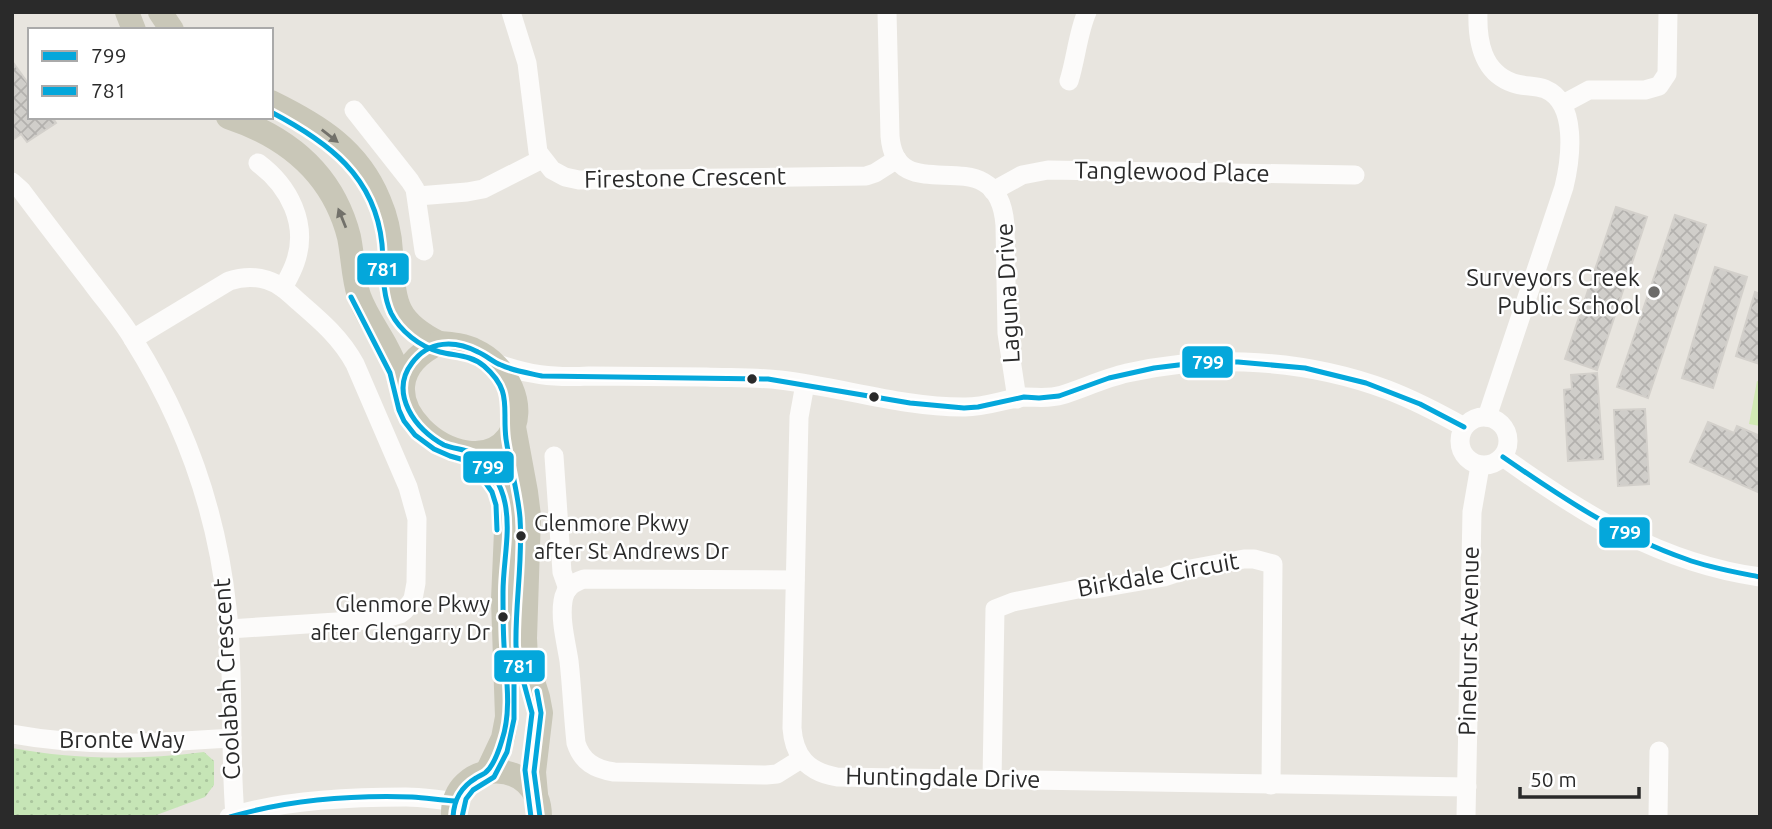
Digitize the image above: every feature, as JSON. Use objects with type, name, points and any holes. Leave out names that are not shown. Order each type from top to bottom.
[{"type":"main road","points":[[160,12],[171,28]]},
{"type":"main road","points":[[273,103],[330,135],[366,174],[388,224],[393,289],[400,310],[416,328],[439,343],[465,346],[485,355],[512,388],[529,516],[525,638],[526,659],[541,713],[534,772],[538,805]]},
{"type":"main road","points":[[233,119],[274,137],[294,151],[321,178],[345,223],[359,296],[403,383]]},
{"type":"main road","points":[[439,343],[412,362],[405,375],[403,393],[411,416],[418,425],[442,443],[475,454],[506,440],[515,419]]},
{"type":"main road","points":[[475,454],[496,478],[507,508],[503,600],[507,718],[503,738],[487,772]]},
{"type":"main road","points":[[454,809],[467,782],[487,772],[499,771],[522,779],[538,805]]},
{"type":"street","points":[[418,197],[483,189],[541,159],[536,144],[527,63],[512,12]]},
{"type":"street","points":[[887,12],[890,136],[897,159]]},
{"type":"street","points":[[1069,81],[1087,12]]},
{"type":"street","points":[[1478,12],[1480,48],[1485,59],[1510,82],[1547,90],[1558,98],[1569,122],[1566,179],[1487,417]]},
{"type":"street","points":[[1563,104],[1589,90],[1653,89],[1669,79],[1668,12]]},
{"type":"street","points":[[354,110],[410,180],[418,197],[424,251]]},
{"type":"street","name":"Firestone Crescent","points":[[541,159],[559,175],[579,180],[866,176],[897,159]]},
{"type":"street","name":"Laguna Drive","points":[[897,159],[908,169],[922,174],[968,176],[980,180],[999,198],[1004,216],[1007,333],[1017,399]]},
{"type":"street","points":[[258,163],[278,180],[285,190],[299,224],[297,258],[283,288]]},
{"type":"street","name":"Tanglewood Place","points":[[993,191],[1022,175],[1048,170],[1355,175]]},
{"type":"street","name":"Coolabah Crescent","points":[[12,182],[21,190],[133,339],[172,410],[199,477],[217,543],[225,587],[229,629],[232,816]]},
{"type":"street","points":[[133,339],[222,284],[235,279],[259,278],[274,283],[330,329],[344,346],[355,364],[408,487],[418,528],[415,593],[405,610],[390,618],[229,629]]},
{"type":"street","points":[[493,362],[528,374],[560,377],[768,379],[893,401],[947,407],[978,407],[1024,397],[1059,396],[1109,378],[1154,368],[1203,362],[1261,363],[1327,372],[1366,383],[1403,396],[1464,427]]},
{"type":"street","points":[[515,419],[527,393],[534,387],[560,377]]},
{"type":"street","points":[[795,580],[592,578],[575,582],[568,589],[563,602],[563,615],[576,743],[580,754],[590,764],[614,772],[766,775],[777,774],[801,759],[795,747],[792,728],[799,417],[805,384]]},
{"type":"street","points":[[1474,419],[1494,419],[1505,429],[1508,443],[1503,457],[1489,466],[1480,466],[1467,460],[1460,448],[1460,434],[1464,427],[1474,419]]},
{"type":"street","points":[[554,456],[562,572],[568,589]]},
{"type":"street","points":[[1503,457],[1589,515],[1640,542],[1708,566],[1760,576]]},
{"type":"street","name":"Pinehurst Avenue","points":[[1466,817],[1472,512],[1480,466]]},
{"type":"street","name":"Birkdale Circuit","points":[[992,780],[995,609],[1013,602],[1164,577],[1185,569],[1254,559],[1273,564],[1271,785]]},
{"type":"street","name":"Bronte Way","points":[[12,734],[82,743],[116,744],[232,738]]},
{"type":"street","points":[[1658,817],[1659,751]]},
{"type":"street","name":"Huntingdale Drive","points":[[801,759],[818,772],[836,777],[1466,787]]},
{"type":"street","points":[[232,816],[291,804],[409,797],[454,809]]},
{"type":"green space","points":[[1757,381],[1760,382],[1760,426],[1749,424]]},
{"type":"green space","points":[[12,748],[108,758],[204,752],[214,761],[214,785],[205,797],[151,817],[12,817]]},
{"type":"building","points":[[12,61],[28,83],[28,119],[53,119],[56,123],[27,142],[21,134],[14,139]]},
{"type":"building","points":[[1616,207],[1647,217],[1597,370],[1565,359]]},
{"type":"building","points":[[1675,215],[1706,225],[1648,398],[1617,387]]},
{"type":"building","points":[[1715,267],[1747,277],[1713,388],[1682,378]]},
{"type":"building","points":[[1755,292],[1760,294],[1760,364],[1736,356]]},
{"type":"building","points":[[1597,373],[1603,459],[1568,461],[1564,390],[1572,389],[1571,375]]},
{"type":"building","points":[[1645,409],[1649,484],[1618,486],[1614,410]]},
{"type":"building","points":[[1708,422],[1734,433],[1737,426],[1760,436],[1760,493],[1690,462]]},
{"type":"transit line","name":"781","points":[[273,113],[329,149],[359,180],[378,220],[386,296],[391,313],[400,326],[425,346],[479,362],[493,375],[503,392],[506,439],[520,518],[516,646],[532,713],[525,770],[531,817]]},
{"type":"transit line","name":"781","points":[[351,297],[390,373],[404,421],[415,435],[434,449],[471,462],[492,492],[496,505],[497,530]]},
{"type":"transit line","name":"799","points":[[453,817],[462,790],[485,773],[493,763],[505,729],[508,693],[503,592],[507,514],[501,490],[485,463],[475,454],[444,445],[433,438],[408,410],[403,386],[406,375],[419,355],[434,346],[460,345],[506,367],[542,376],[768,379],[910,403],[964,408],[1024,397],[1059,396],[1109,378],[1154,368],[1203,362],[1238,362],[1305,368],[1366,383],[1420,404],[1464,427]]},
{"type":"transit line","name":"799","points":[[1503,457],[1569,501],[1637,539],[1695,562],[1760,577]]},
{"type":"transit line","name":"781","points":[[462,817],[466,799],[473,790],[494,777],[507,752],[514,719],[514,681]]},
{"type":"transit line","name":"799","points":[[537,691],[541,713],[534,772],[540,817]]},
{"type":"transit line","name":"799","points":[[230,817],[274,806],[343,798],[412,797],[455,801]]},
{"type":"place","name":"Surveyors Creek Public School","points":[[1654,292]]},
{"type":"place","name":"Glenmore Pkwy after St Andrews Dr","points":[[521,536]]},
{"type":"place","name":"Glenmore Pkwy after Glengarry Dr","points":[[503,617]]}]
